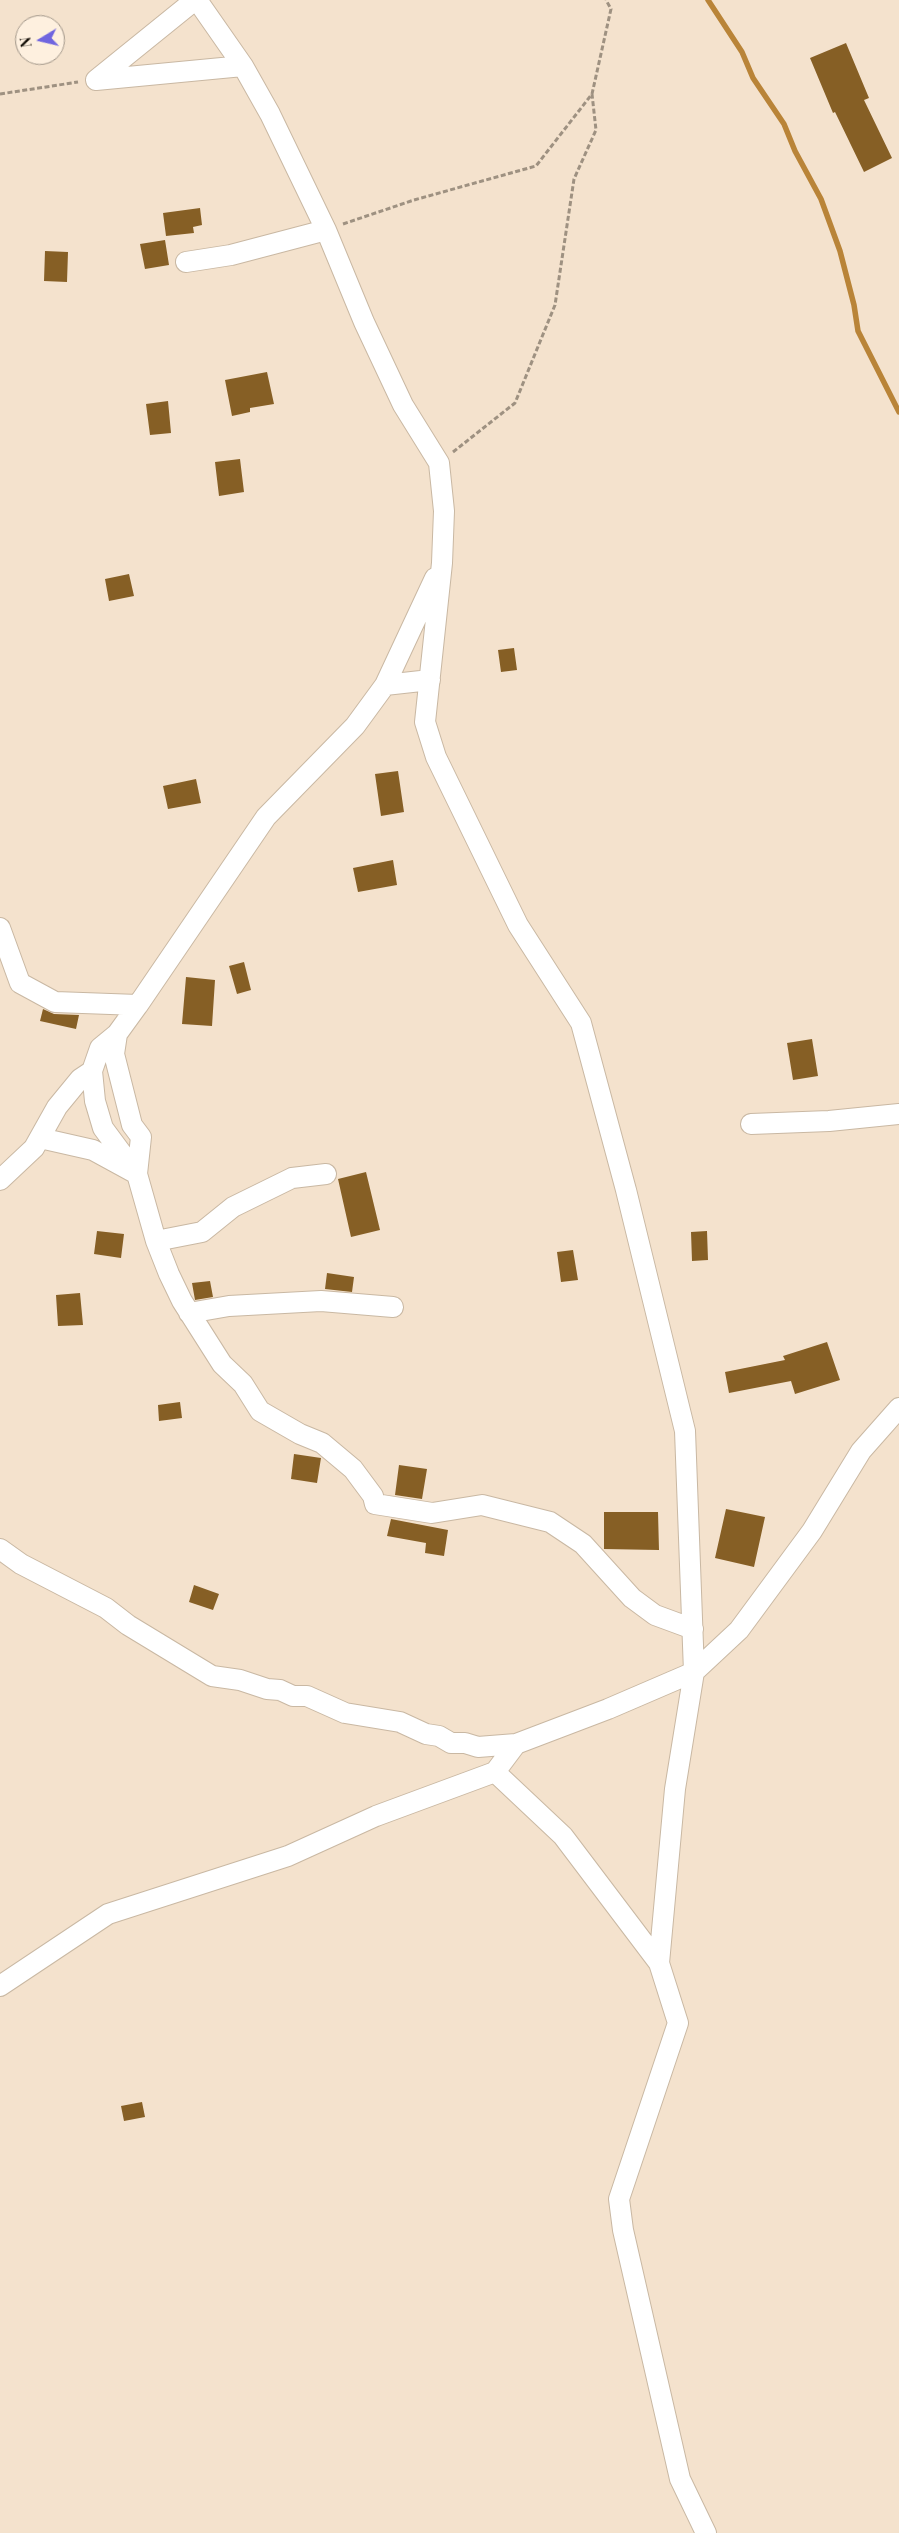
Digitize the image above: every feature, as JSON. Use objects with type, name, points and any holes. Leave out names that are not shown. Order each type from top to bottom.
[{"type":"street","points":[[96,80],[196,0],[243,66],[270,114],[326,230],[364,322],[403,405],[439,463],[444,511],[442,563],[425,722],[436,757],[518,925],[581,1023],[626,1190],[685,1431],[694,1672],[675,1789],[659,1964]]},
{"type":"street","points":[[96,80],[243,66]]},
{"type":"street","points":[[186,262],[231,255],[326,230]]},
{"type":"street","points":[[442,563],[385,685],[355,726],[266,817],[138,1005],[117,1034],[100,1048],[92,1071],[95,1100],[104,1128],[137,1174],[156,1241],[169,1274],[189,1313],[222,1364],[243,1384],[260,1411],[300,1434],[322,1443],[353,1469],[373,1496],[375,1504],[432,1513],[482,1505],[550,1522],[583,1544],[632,1598],[655,1616],[693,1629]]},
{"type":"street","points":[[385,685],[430,680]]},
{"type":"street","points":[[0,928],[20,983],[55,1002],[138,1005]]},
{"type":"street","points":[[117,1034],[114,1054],[132,1125],[141,1137],[137,1174]]},
{"type":"street","points":[[0,1180],[34,1148],[57,1107],[80,1078],[92,1071]]},
{"type":"street","points":[[752,1124],[829,1121],[899,1114]]},
{"type":"street","points":[[40,1138],[92,1150],[137,1174]]},
{"type":"street","points":[[156,1241],[202,1232],[233,1207],[292,1178],[326,1174]]},
{"type":"street","points":[[189,1313],[229,1306],[321,1301],[393,1306]]},
{"type":"street","points":[[0,1549],[21,1564],[106,1608],[128,1625],[212,1676],[240,1680],[267,1689],[280,1690],[293,1696],[307,1696],[345,1713],[359,1713],[400,1722],[426,1734],[439,1736],[451,1743],[465,1743],[478,1747],[516,1744],[608,1709],[694,1672],[739,1630],[812,1531],[861,1450],[899,1408]]},
{"type":"street","points":[[0,1986],[108,1914],[288,1856],[376,1816],[495,1772],[516,1744]]},
{"type":"street","points":[[495,1772],[563,1836],[659,1964],[678,2023],[619,2199],[625,2239],[680,2479],[706,2533]]},
{"type":"path","points":[[439,463],[515,403],[555,305],[574,179],[596,130],[592,94],[611,9],[606,0]]},
{"type":"path","points":[[0,94],[96,80]]},
{"type":"path","points":[[326,230],[414,200],[536,166],[592,94]]},
{"type":"building","points":[[846,43],[869,98],[864,100],[892,158],[864,172],[835,112],[833,113],[810,58]]},
{"type":"building","points":[[200,208],[202,225],[193,227],[194,233],[166,236],[163,213]]},
{"type":"building","points":[[165,240],[169,265],[145,269],[140,244]]},
{"type":"building","points":[[45,251],[68,252],[67,282],[44,281]]},
{"type":"building","points":[[267,372],[274,404],[250,408],[250,412],[232,416],[225,380]]},
{"type":"building","points":[[168,401],[171,433],[150,435],[146,404]]},
{"type":"building","points":[[240,459],[244,492],[219,496],[215,462]]},
{"type":"building","points":[[129,574],[134,596],[109,601],[105,579]]},
{"type":"building","points":[[514,648],[517,670],[501,672],[498,650]]},
{"type":"building","points":[[398,771],[404,812],[381,816],[375,774]]},
{"type":"building","points":[[196,779],[201,803],[168,809],[163,786]]},
{"type":"building","points":[[393,860],[397,885],[358,892],[353,868]]},
{"type":"building","points":[[244,962],[251,990],[237,994],[229,966]]},
{"type":"building","points":[[186,977],[215,980],[212,1026],[182,1024]]},
{"type":"building","points":[[43,1009],[54,1014],[79,1015],[76,1029],[40,1021]]},
{"type":"building","points":[[812,1039],[818,1076],[793,1080],[787,1043]]},
{"type":"building","points":[[366,1172],[380,1230],[351,1237],[338,1179]]},
{"type":"building","points":[[97,1231],[124,1234],[121,1258],[94,1254]]},
{"type":"building","points":[[707,1231],[708,1260],[692,1261],[691,1232]]},
{"type":"building","points":[[573,1250],[578,1280],[561,1282],[557,1252]]},
{"type":"building","points":[[327,1273],[354,1277],[352,1292],[325,1289]]},
{"type":"building","points":[[210,1281],[213,1297],[195,1300],[192,1283]]},
{"type":"building","points":[[80,1293],[83,1325],[58,1326],[56,1295]]},
{"type":"building","points":[[827,1342],[840,1380],[795,1394],[791,1381],[729,1393],[725,1372],[785,1360],[783,1356]]},
{"type":"building","points":[[180,1402],[182,1418],[159,1421],[158,1405]]},
{"type":"building","points":[[294,1454],[321,1458],[317,1483],[291,1479]]},
{"type":"building","points":[[399,1465],[427,1469],[422,1499],[395,1495]]},
{"type":"building","points":[[726,1509],[765,1517],[754,1567],[715,1558]]},
{"type":"building","points":[[604,1512],[658,1512],[659,1550],[604,1549]]},
{"type":"building","points":[[391,1519],[448,1530],[444,1556],[425,1553],[426,1543],[387,1536]]},
{"type":"building","points":[[194,1585],[219,1594],[213,1610],[189,1602]]},
{"type":"building","points":[[142,2102],[145,2117],[124,2121],[121,2106]]},
{"type":"waterway","points":[[708,0],[742,52],[753,78],[784,124],[795,151],[821,199],[840,251],[854,305],[858,331],[899,412]]}]
